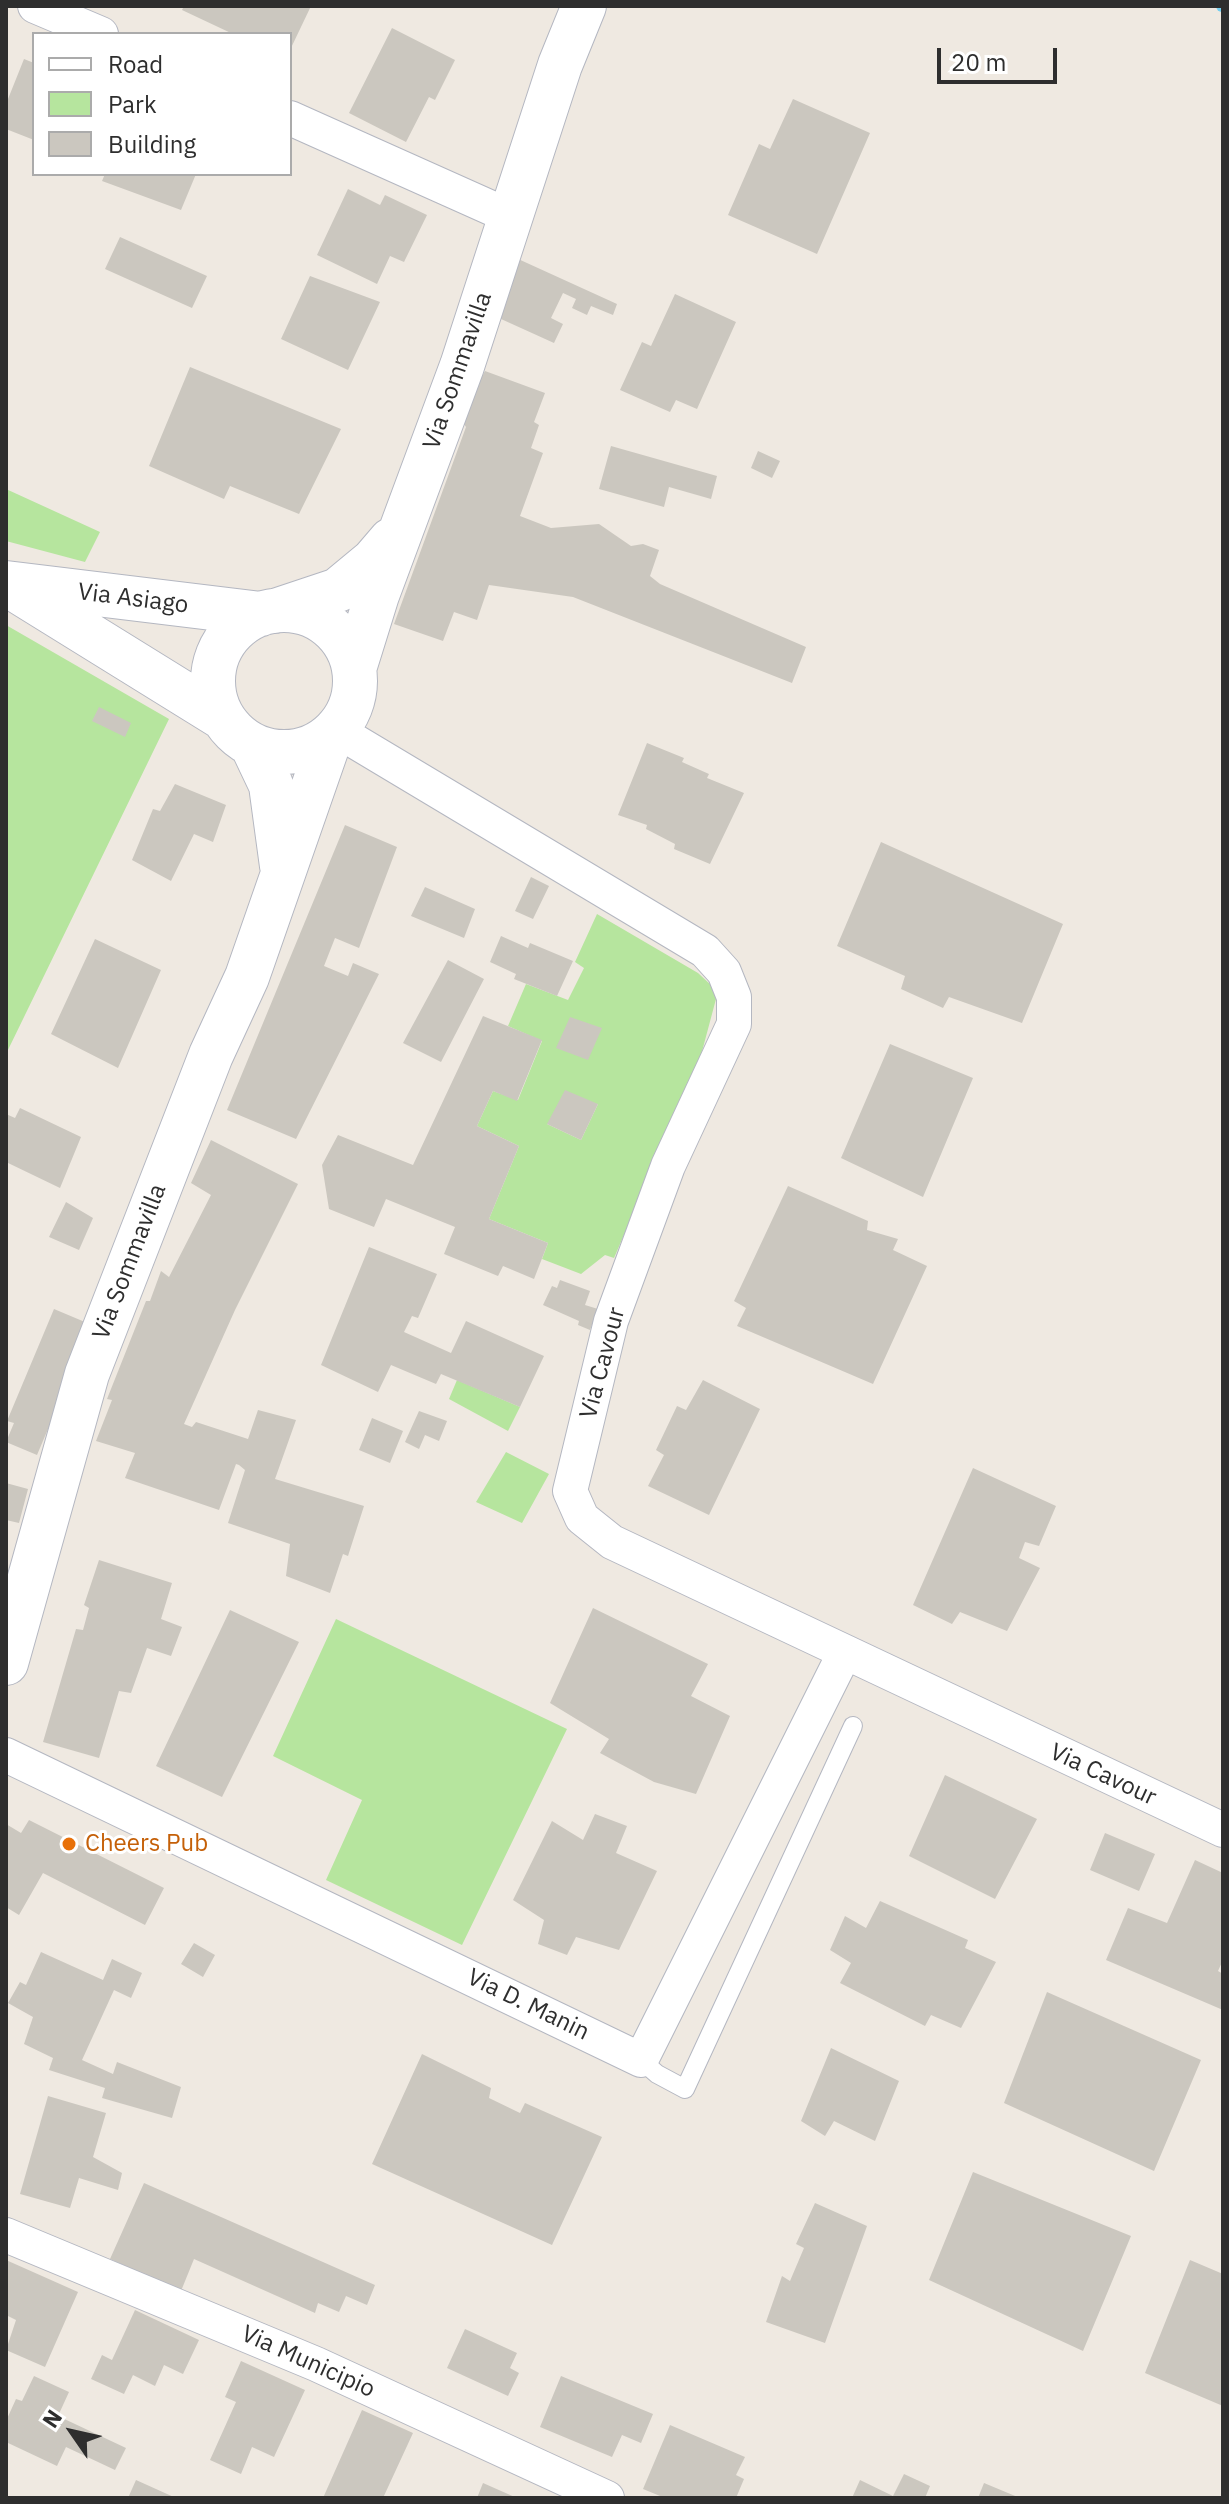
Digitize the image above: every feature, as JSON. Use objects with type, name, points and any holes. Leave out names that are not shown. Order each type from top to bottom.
[{"type":"main road","name":"Via Sommavilla","points":[[6,1663],[87,1374],[211,1055],[247,977],[334,733],[353,701],[354,669],[402,526],[462,366],[560,65],[584,6]]},
{"type":"main road","name":"Via Sommavilla","points":[[283,871],[271,785],[213,688],[217,657],[234,631],[268,612],[338,590],[373,561],[402,526]]},
{"type":"main road","name":"Via Asiago","points":[[6,584],[268,612]]},
{"type":"main road","name":"Via Asiago","points":[[6,584],[238,732]]},
{"type":"main road","points":[[268,612],[302,613],[326,623],[345,643],[354,669]]},
{"type":"main road","points":[[238,732],[292,752],[307,749],[334,733]]},
{"type":"street","points":[[35,6],[96,32]]},
{"type":"street","points":[[292,119],[509,216]]},
{"type":"street","name":"Via Cavour","points":[[334,733],[705,951],[724,972],[734,997],[734,1024],[638,1243],[611,1321],[570,1491],[582,1518],[612,1542],[1223,1830]]},
{"type":"street","points":[[641,2060],[844,1654]]},
{"type":"street","name":"Via D. Manin","points":[[6,1755],[641,2060]]},
{"type":"street","name":"Via Municipio","points":[[6,2235],[316,2364],[607,2498]]},
{"type":"lane","points":[[641,2060],[657,2074],[685,2089],[853,1726]]},
{"type":"green space","points":[[6,489],[100,532],[85,562],[6,541]]},
{"type":"green space","points":[[6,625],[169,719],[6,1054]]},
{"type":"green space","points":[[597,914],[698,973],[712,986],[716,999],[700,1059],[614,1258],[605,1255],[581,1274],[542,1259],[548,1243],[489,1219],[519,1146],[477,1126],[493,1091],[518,1100],[542,1041],[508,1026],[526,984],[568,1000],[584,968],[575,962]],"holes":[[[598,1104],[581,1140],[547,1124]]]},
{"type":"green space","points":[[457,1380],[520,1407],[508,1431],[449,1399]]},
{"type":"green space","points":[[506,1452],[549,1474],[522,1523],[476,1502]]},
{"type":"green space","points":[[336,1619],[567,1729],[462,1945],[326,1880],[362,1800],[273,1756]]},
{"type":"building","points":[[184,6],[311,6],[292,46],[292,32],[229,32],[182,10]]},
{"type":"building","points":[[392,28],[455,60],[435,100],[429,97],[406,142],[349,113]]},
{"type":"building","points":[[24,59],[32,62],[32,139],[6,129],[6,104]]},
{"type":"building","points":[[793,99],[870,133],[817,254],[728,215],[759,144],[770,149]]},
{"type":"building","points":[[104,176],[195,176],[181,210],[102,181]]},
{"type":"building","points":[[348,189],[380,205],[385,195],[427,215],[404,262],[390,256],[377,284],[317,255]]},
{"type":"building","points":[[120,237],[207,276],[192,308],[105,269]]},
{"type":"building","points":[[516,258],[617,304],[613,315],[591,306],[587,315],[572,308],[576,299],[563,293],[551,318],[563,324],[554,343],[490,314]]},
{"type":"building","points":[[310,276],[380,302],[348,370],[281,339]]},
{"type":"building","points":[[675,294],[736,322],[697,409],[676,400],[670,412],[620,390],[642,342],[651,346]]},
{"type":"building","points":[[190,367],[341,429],[299,514],[230,486],[224,499],[149,466]]},
{"type":"building","points":[[485,371],[545,393],[534,422],[539,425],[531,448],[543,453],[520,516],[551,528],[599,524],[631,546],[643,544],[659,550],[650,576],[660,584],[806,647],[792,683],[573,597],[489,585],[477,620],[454,612],[443,641],[394,624],[466,427],[460,418]]},
{"type":"building","points":[[611,446],[717,476],[711,499],[669,487],[664,507],[599,489]]},
{"type":"building","points":[[758,451],[780,461],[772,478],[751,468]]},
{"type":"building","points":[[99,707],[131,723],[125,737],[92,721]]},
{"type":"building","points":[[647,743],[684,758],[682,762],[709,774],[707,778],[744,793],[710,864],[674,849],[675,844],[646,829],[647,825],[618,815]]},
{"type":"building","points":[[175,784],[226,805],[213,842],[194,834],[171,881],[132,860],[153,809],[160,811]]},
{"type":"building","points":[[345,825],[397,847],[359,948],[335,938],[324,966],[348,976],[353,963],[379,974],[296,1139],[227,1110]]},
{"type":"building","points":[[881,842],[1063,924],[1022,1023],[949,997],[943,1008],[901,989],[905,976],[837,946]]},
{"type":"building","points":[[531,877],[549,886],[533,919],[515,911]]},
{"type":"building","points":[[425,887],[475,909],[464,938],[411,916]]},
{"type":"building","points":[[501,936],[528,948],[530,943],[573,961],[557,996],[514,979],[516,974],[490,962]]},
{"type":"building","points":[[95,939],[161,970],[118,1068],[51,1034]]},
{"type":"building","points":[[448,960],[484,979],[441,1062],[403,1043]]},
{"type":"building","points":[[483,1016],[542,1040],[517,1101],[493,1091],[477,1126],[519,1146],[489,1219],[548,1243],[534,1279],[503,1266],[498,1276],[444,1254],[455,1227],[386,1199],[374,1227],[329,1209],[322,1165],[338,1135],[413,1165]]},
{"type":"building","points":[[570,1017],[602,1028],[588,1060],[556,1048]]},
{"type":"building","points":[[890,1044],[973,1078],[923,1197],[841,1158]]},
{"type":"building","points":[[565,1090],[598,1104],[581,1140],[547,1124]]},
{"type":"building","points":[[20,1108],[81,1137],[60,1188],[6,1162],[6,1114],[15,1118]]},
{"type":"building","points":[[211,1140],[298,1184],[235,1310],[184,1424],[192,1427],[196,1422],[248,1439],[258,1410],[296,1420],[275,1479],[364,1506],[348,1556],[343,1554],[330,1593],[286,1576],[290,1544],[228,1523],[245,1470],[239,1465],[236,1464],[219,1510],[125,1478],[135,1453],[96,1441],[112,1400],[107,1399],[146,1301],[150,1301],[161,1271],[169,1277],[211,1195],[191,1183]]},
{"type":"building","points":[[788,1186],[868,1221],[867,1230],[898,1239],[893,1250],[927,1266],[873,1384],[737,1326],[746,1308],[734,1301]]},
{"type":"building","points":[[66,1202],[93,1218],[79,1250],[49,1237]]},
{"type":"building","points":[[369,1247],[437,1274],[418,1318],[412,1316],[404,1332],[451,1353],[466,1321],[544,1356],[520,1407],[441,1374],[436,1384],[391,1365],[378,1392],[321,1365]]},
{"type":"building","points":[[560,1280],[590,1291],[585,1305],[598,1309],[590,1330],[578,1325],[579,1321],[543,1305],[552,1286],[557,1288]]},
{"type":"building","points":[[54,1309],[92,1325],[37,1455],[6,1442],[14,1423],[7,1421]]},
{"type":"building","points":[[703,1380],[760,1409],[709,1515],[648,1486],[664,1455],[656,1450],[677,1406],[686,1410]]},
{"type":"building","points":[[419,1411],[447,1421],[439,1441],[425,1435],[419,1449],[405,1442]]},
{"type":"building","points":[[372,1418],[403,1431],[390,1463],[359,1450]]},
{"type":"building","points":[[973,1468],[1056,1506],[1039,1546],[1025,1542],[1019,1558],[1040,1568],[1007,1631],[960,1612],[952,1624],[913,1605]]},
{"type":"building","points":[[6,1483],[28,1489],[19,1523],[6,1520]]},
{"type":"building","points":[[99,1560],[172,1583],[161,1619],[182,1627],[171,1656],[147,1648],[131,1693],[119,1691],[99,1758],[43,1742],[76,1629],[83,1630],[89,1608],[84,1605]]},
{"type":"building","points":[[593,1608],[708,1664],[691,1696],[730,1716],[696,1794],[654,1782],[600,1753],[609,1739],[550,1703]]},
{"type":"building","points":[[230,1610],[299,1642],[222,1797],[156,1766]]},
{"type":"building","points":[[945,1775],[1037,1819],[995,1899],[909,1856]]},
{"type":"building","points":[[595,1814],[627,1826],[616,1853],[657,1871],[619,1950],[576,1937],[567,1955],[538,1944],[544,1920],[513,1900],[552,1821],[583,1840]]},
{"type":"building","points":[[29,1820],[164,1888],[145,1925],[43,1873],[19,1915],[6,1907],[6,1824],[21,1833]]},
{"type":"building","points":[[1105,1833],[1155,1854],[1139,1891],[1090,1870]]},
{"type":"building","points":[[1195,1860],[1223,1873],[1223,1960],[1218,1971],[1223,1974],[1223,2010],[1106,1960],[1128,1908],[1167,1923]]},
{"type":"building","points":[[880,1901],[968,1940],[965,1948],[996,1962],[961,2028],[931,2015],[925,2026],[840,1983],[851,1963],[830,1950],[845,1916],[866,1928]]},
{"type":"building","points":[[194,1943],[215,1955],[203,1977],[181,1964]]},
{"type":"building","points":[[41,1952],[103,1980],[112,1959],[142,1973],[131,1998],[114,1990],[82,2060],[113,2074],[117,2062],[181,2087],[172,2118],[102,2098],[105,2088],[49,2070],[53,2058],[24,2044],[33,2017],[8,2003],[20,1982],[26,1985]]},
{"type":"building","points":[[1047,1992],[1201,2060],[1154,2171],[1004,2103]]},
{"type":"building","points":[[831,2048],[899,2081],[875,2141],[834,2121],[825,2136],[801,2121]]},
{"type":"building","points":[[422,2054],[491,2088],[489,2098],[520,2113],[525,2103],[602,2137],[552,2245],[372,2164]]},
{"type":"building","points":[[48,2096],[106,2113],[93,2157],[122,2173],[118,2190],[79,2178],[70,2208],[20,2194]]},
{"type":"building","points":[[973,2172],[1131,2236],[1083,2351],[929,2280]]},
{"type":"building","points":[[144,2183],[375,2285],[367,2305],[346,2296],[339,2312],[318,2303],[315,2313],[194,2259],[181,2291],[110,2259]]},
{"type":"building","points":[[815,2203],[867,2226],[825,2343],[766,2322],[782,2276],[790,2281],[804,2248],[796,2244]]},
{"type":"building","points":[[6,2260],[78,2292],[45,2367],[6,2350],[16,2320],[6,2315]]},
{"type":"building","points":[[1190,2260],[1223,2274],[1223,2406],[1145,2373]]},
{"type":"building","points":[[135,2310],[199,2340],[183,2374],[164,2365],[155,2386],[133,2375],[124,2394],[91,2379],[102,2355],[112,2360]]},
{"type":"building","points":[[465,2329],[517,2353],[510,2368],[519,2373],[508,2396],[447,2368]]},
{"type":"building","points":[[241,2361],[305,2390],[274,2457],[252,2447],[241,2474],[210,2460],[236,2402],[225,2397]]},
{"type":"building","points":[[34,2376],[69,2392],[58,2416],[126,2448],[115,2470],[66,2447],[57,2466],[6,2442],[6,2421],[16,2399],[22,2401]]},
{"type":"building","points":[[561,2376],[653,2414],[641,2443],[622,2435],[612,2457],[540,2427]]},
{"type":"building","points":[[362,2410],[413,2433],[383,2498],[323,2498]]},
{"type":"building","points":[[670,2425],[745,2457],[736,2475],[744,2479],[736,2498],[665,2498],[643,2489]]},
{"type":"building","points":[[904,2474],[930,2486],[925,2498],[852,2498],[860,2480],[893,2496]]},
{"type":"building","points":[[136,2480],[176,2498],[128,2498]]},
{"type":"building","points":[[483,2483],[517,2498],[477,2498]]},
{"type":"building","points":[[984,2483],[1020,2498],[978,2498]]},
{"type":"place","name":"Cheers Pub","points":[[69,1844]]}]
